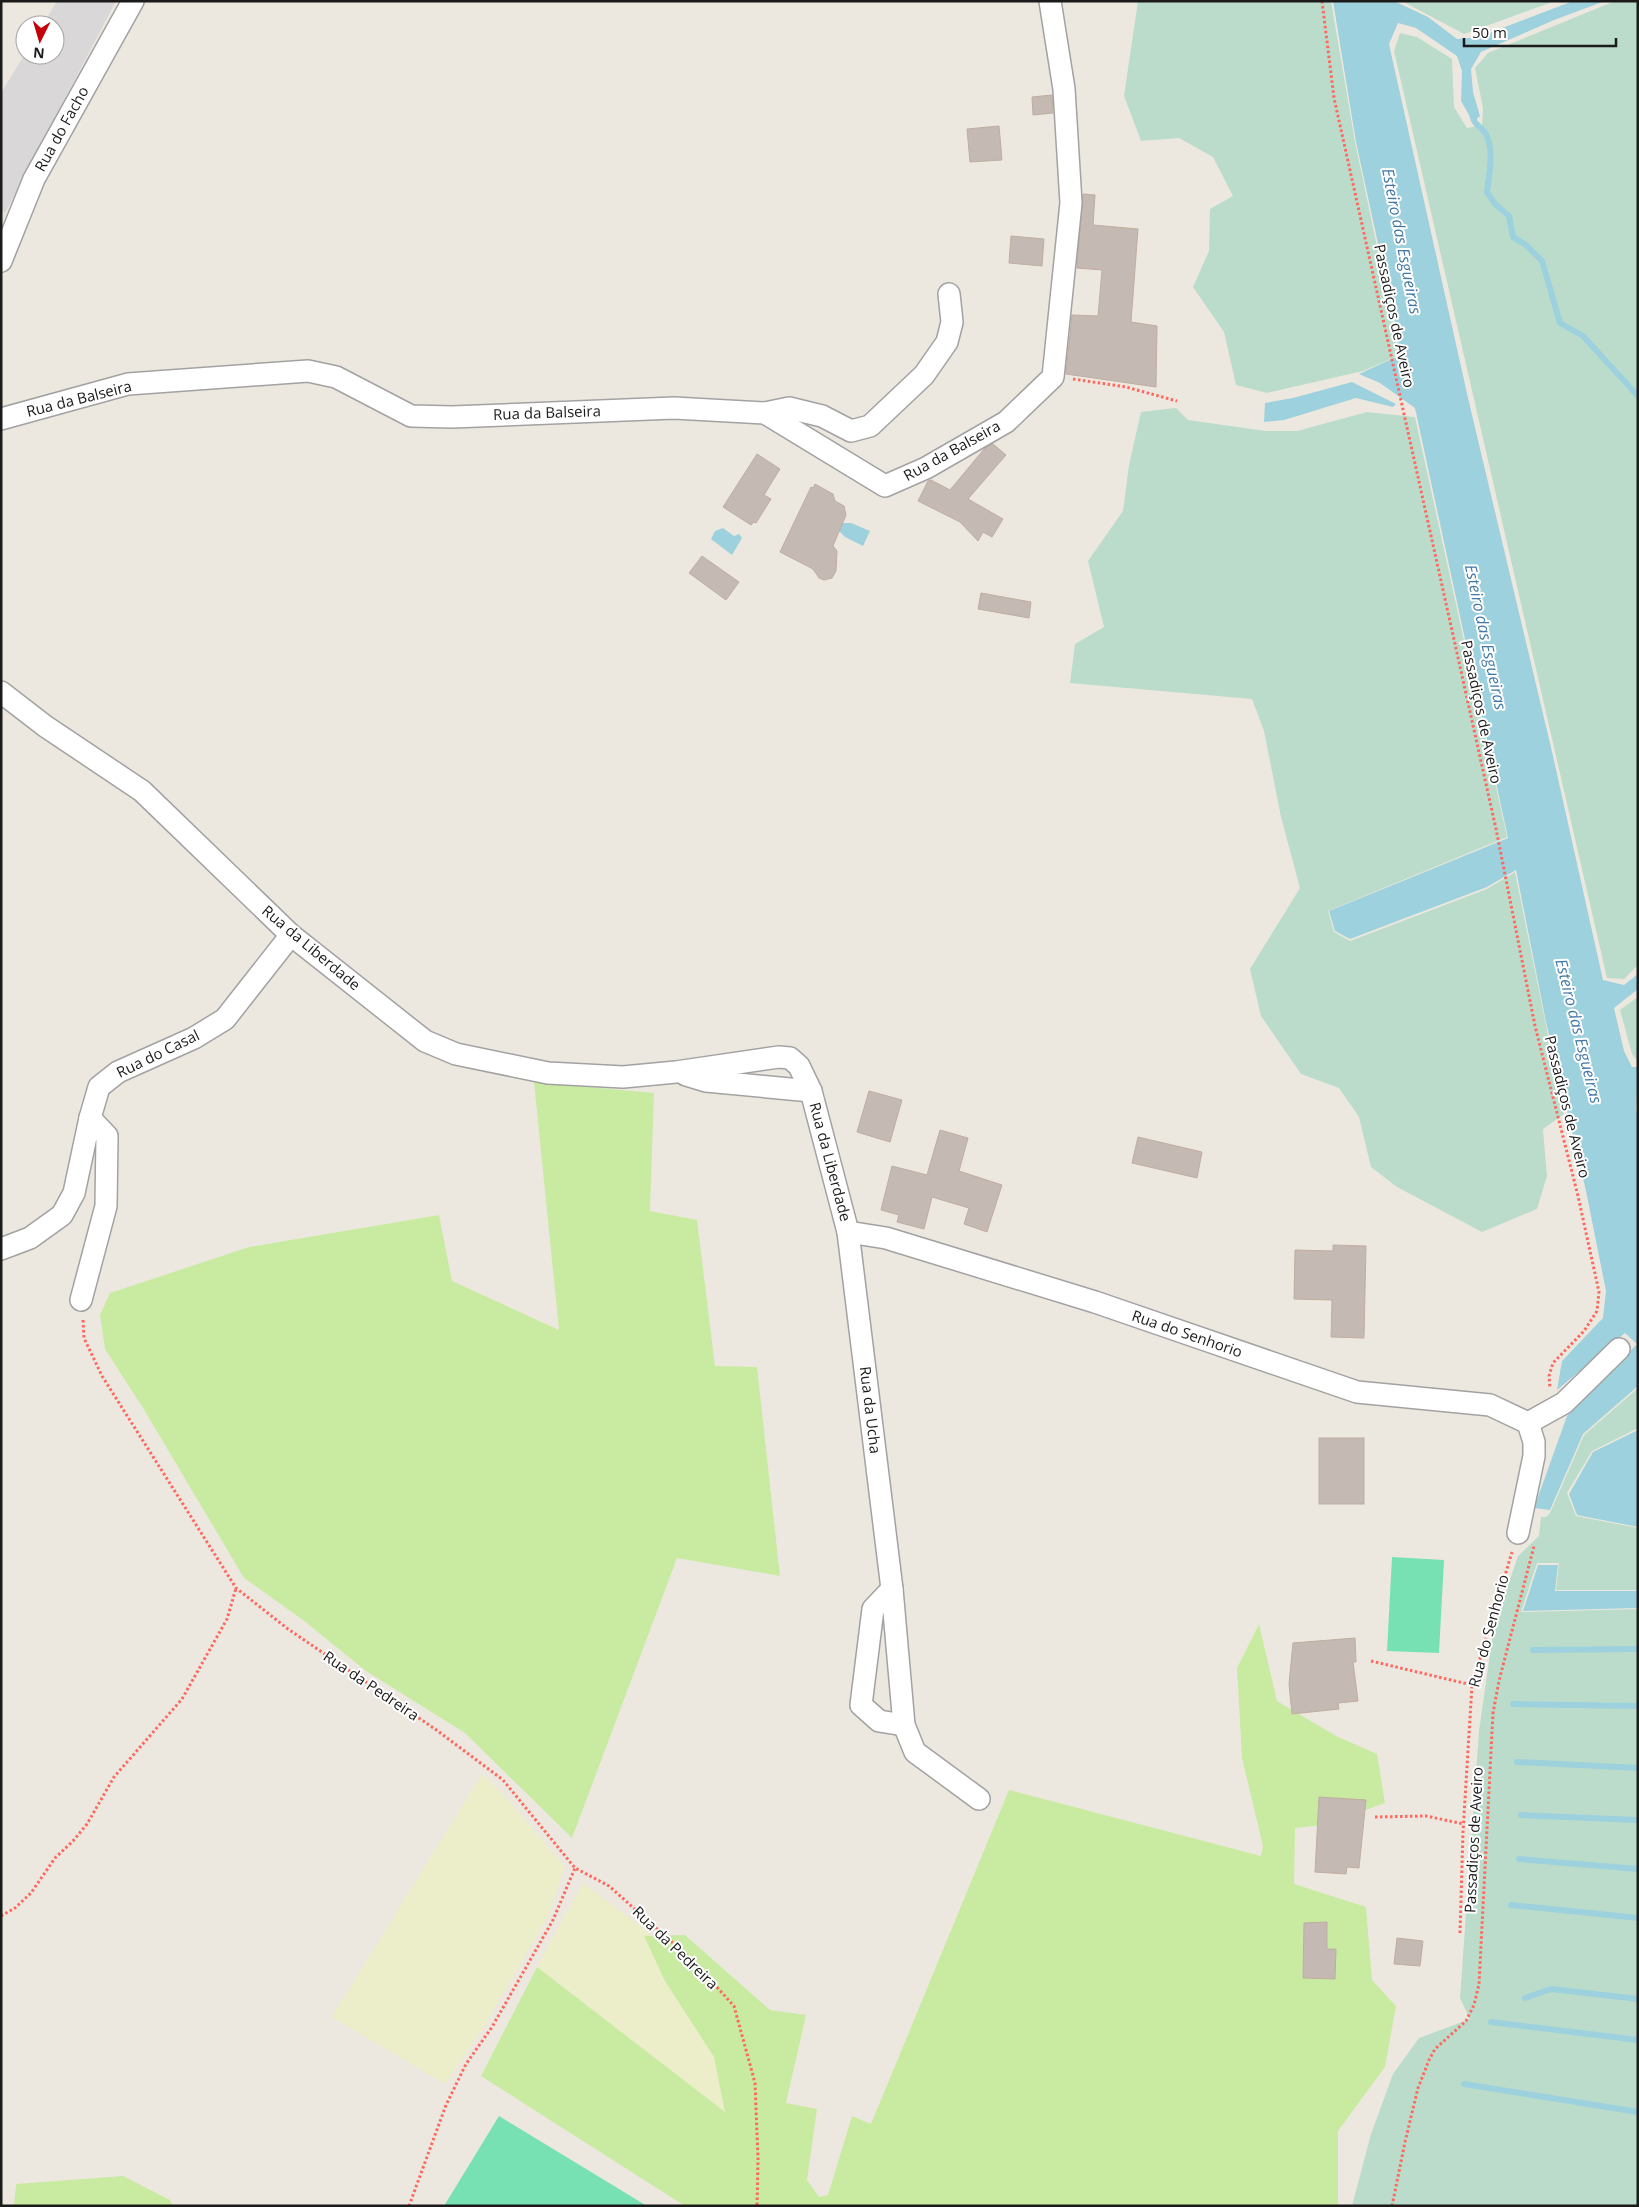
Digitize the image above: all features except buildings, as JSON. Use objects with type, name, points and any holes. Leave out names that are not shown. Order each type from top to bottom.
[{"type":"street","name":"Rua do Facho","points":[[1,261],[34,179],[133,1]]},
{"type":"street","points":[[1050,1],[1064,89],[1071,203],[1053,378]]},
{"type":"street","points":[[765,413],[789,408],[822,416],[851,431],[870,426],[924,375],[947,342],[952,322],[949,294]]},
{"type":"street","name":"Rua da Balseira","points":[[1,419],[128,384],[308,371],[336,378],[411,416],[452,417],[674,408],[765,413],[885,486],[926,468],[1006,422],[1053,378]]},
{"type":"street","name":"Rua da Liberdade","points":[[1,692],[45,726],[142,791],[291,935],[425,1041],[456,1054],[548,1073],[623,1077],[676,1072],[779,1057],[790,1058],[799,1066],[811,1091],[848,1232]]},
{"type":"street","name":"Rua do Casal","points":[[1,1249],[30,1238],[62,1215],[74,1193],[90,1118],[99,1087],[118,1072],[194,1038],[224,1019],[291,935]]},
{"type":"street","name":"Rua da Liberdade","points":[[676,1072],[706,1081],[811,1091]]},
{"type":"street","points":[[81,1300],[106,1206],[107,1136],[90,1118]]},
{"type":"street","name":"Rua do Senhorio","points":[[848,1232],[886,1238],[1095,1302],[1357,1392],[1490,1405],[1528,1423]]},
{"type":"street","name":"Rua da Ucha","points":[[848,1232],[892,1589],[904,1725],[915,1752],[979,1799]]},
{"type":"street","points":[[1527,1535],[1534,1456],[1534,1442],[1528,1423],[1564,1403],[1619,1349]]},
{"type":"street","points":[[892,1589],[873,1609],[861,1705],[879,1721],[904,1725]]},
{"type":"path","name":"Passadiços de Aveiro","points":[[1322,1],[1334,98],[1496,828],[1535,1026],[1578,1196],[1599,1292],[1597,1312],[1584,1331],[1553,1363],[1549,1376],[1551,1411]]},
{"type":"path","points":[[1053,378],[1082,379],[1119,385],[1177,401]]},
{"type":"path","name":"Rua da Pedreira","points":[[81,1300],[84,1338],[102,1376],[236,1588],[288,1629],[435,1729],[503,1780],[575,1868],[609,1886],[693,1961],[734,2006],[755,2083],[758,2159],[757,2206]]},
{"type":"path","name":"Passadiços de Aveiro","points":[[1392,2206],[1418,2088],[1435,2049],[1466,2021],[1474,2005],[1479,1984],[1493,1713],[1527,1535]]},
{"type":"path","name":"Rua do Senhorio","points":[[1460,1932],[1472,1685],[1527,1535]]},
{"type":"path","points":[[1,1916],[14,1908],[31,1893],[55,1858],[87,1824],[114,1777],[182,1699],[227,1619],[236,1588]]},
{"type":"path","points":[[1371,1661],[1472,1685]]},
{"type":"path","points":[[1375,1817],[1426,1816],[1464,1824]]},
{"type":"path","points":[[409,2206],[431,2143],[466,2064],[492,2027],[553,1920],[575,1868]]},
{"type":"shaded area","points":[[57,1],[116,1],[5,213],[1,210],[1,93],[18,65],[65,65],[65,15],[49,15]]},
{"type":"green space","points":[[1138,1],[1331,1],[1355,142],[1396,336],[1395,357],[1363,371],[1267,393],[1236,385],[1224,332],[1193,287],[1209,251],[1210,209],[1233,196],[1213,157],[1179,138],[1141,141],[1124,96]]},
{"type":"green space","points":[[1402,1],[1555,1],[1464,34]]},
{"type":"green space","points":[[1615,1],[1638,1],[1638,965],[1624,979],[1607,978],[1394,51],[1400,33],[1417,37],[1452,59],[1454,107],[1467,128],[1482,125],[1483,108],[1475,68],[1488,53]]},
{"type":"green space","points":[[1176,408],[1188,420],[1266,431],[1297,431],[1367,412],[1415,417],[1507,837],[1328,911],[1334,932],[1350,941],[1487,889],[1515,872],[1564,1114],[1543,1129],[1547,1176],[1537,1209],[1482,1232],[1397,1187],[1371,1167],[1359,1117],[1339,1088],[1301,1074],[1261,1016],[1250,969],[1300,888],[1281,817],[1264,731],[1252,699],[1070,683],[1075,644],[1104,627],[1088,561],[1123,511],[1129,465],[1141,412]]},
{"type":"green space","points":[[1638,997],[1638,1061],[1632,1054],[1620,1010]]},
{"type":"green space","points":[[534,1082],[654,1093],[650,1211],[697,1220],[715,1366],[757,1367],[780,1576],[677,1558],[572,1838],[465,1733],[366,1671],[303,1620],[244,1578],[143,1408],[105,1349],[100,1315],[110,1293],[249,1247],[439,1215],[452,1281],[559,1330]]},
{"type":"green space","points":[[1638,1388],[1638,1428],[1592,1451],[1567,1493],[1576,1516],[1638,1528],[1638,1590],[1556,1590],[1559,1563],[1537,1563],[1521,1612],[1638,1609],[1638,2206],[1352,2206],[1371,2134],[1393,2074],[1419,2038],[1470,2019],[1460,1998],[1479,1731],[1494,1626],[1518,1556],[1539,1536],[1541,1517],[1546,1517],[1550,1513],[1584,1435]]},
{"type":"green space","points":[[1392,1557],[1444,1560],[1439,1653],[1387,1651]]},
{"type":"green space","points":[[1259,1624],[1277,1701],[1336,1736],[1377,1754],[1385,1803],[1324,1825],[1295,1828],[1294,1884],[1366,1907],[1372,1980],[1396,2006],[1385,2067],[1338,2131],[1338,2206],[685,2206],[481,2076],[537,1967],[725,2112],[714,2057],[665,1981],[644,1936],[685,1935],[770,2010],[806,2015],[786,2103],[817,2109],[807,2180],[819,2197],[828,2195],[852,2116],[871,2124],[1009,1790],[1261,1856],[1263,1846],[1242,1758],[1237,1668]]},
{"type":"green space","points":[[482,1774],[500,1791],[565,1867],[548,1916],[483,2028],[445,2084],[332,2017]]},
{"type":"green space","points":[[583,1883],[653,1936],[645,1936],[665,1981],[714,2057],[725,2112],[537,1967]]},
{"type":"green space","points":[[499,2116],[647,2206],[444,2206]]},
{"type":"green space","points":[[123,2176],[170,2200],[173,2206],[14,2206],[16,2184]]},
{"type":"water","name":"Esteiro das Esgueiras","points":[[1333,1],[1394,1],[1428,17],[1457,39],[1479,37],[1573,1],[1605,1],[1554,20],[1481,52],[1471,69],[1473,92],[1480,116],[1473,122],[1461,101],[1462,71],[1457,56],[1416,28],[1398,23],[1389,44],[1468,398],[1553,756],[1603,980],[1624,985],[1638,974],[1638,989],[1614,1008],[1624,1051],[1632,1067],[1638,1067],[1636,1109],[1638,1117],[1638,1386],[1583,1434],[1550,1510],[1534,1508],[1567,1416],[1637,1344],[1625,1333],[1557,1390],[1562,1361],[1603,1318],[1606,1291],[1586,1191],[1546,1022],[1516,870],[1487,887],[1350,939],[1335,931],[1329,911],[1508,838],[1415,408],[1380,383],[1359,374],[1396,357],[1398,336],[1356,142]]},
{"type":"water","points":[[1352,382],[1396,404],[1393,407],[1356,398],[1284,420],[1264,422],[1265,403],[1293,398]]},
{"type":"water","points":[[842,523],[851,523],[870,531],[863,546],[845,537],[839,531]]},
{"type":"water","points":[[723,528],[734,536],[739,534],[742,538],[732,555],[711,539],[715,531]]},
{"type":"water","points":[[1638,1430],[1638,1527],[1577,1515],[1569,1494],[1593,1452]]},
{"type":"water","points":[[1538,1565],[1558,1565],[1555,1591],[1638,1591],[1638,1608],[1523,1611]]},
{"type":"waterway","points":[[1472,114],[1475,122],[1487,136],[1489,143],[1490,164],[1487,192],[1495,204],[1509,216],[1513,237],[1526,245],[1542,261],[1560,323],[1583,336],[1638,396]]},
{"type":"waterway","points":[[1533,1650],[1638,1649]]},
{"type":"waterway","points":[[1513,1704],[1638,1706]]},
{"type":"waterway","points":[[1517,1762],[1638,1768]]},
{"type":"waterway","points":[[1521,1815],[1638,1820]]},
{"type":"waterway","points":[[1519,1859],[1638,1869]]},
{"type":"waterway","points":[[1511,1905],[1638,1918]]},
{"type":"waterway","points":[[1525,1998],[1551,1989],[1638,1999]]},
{"type":"waterway","points":[[1491,2022],[1638,2040]]},
{"type":"waterway","points":[[1464,2084],[1638,2112]]}]
